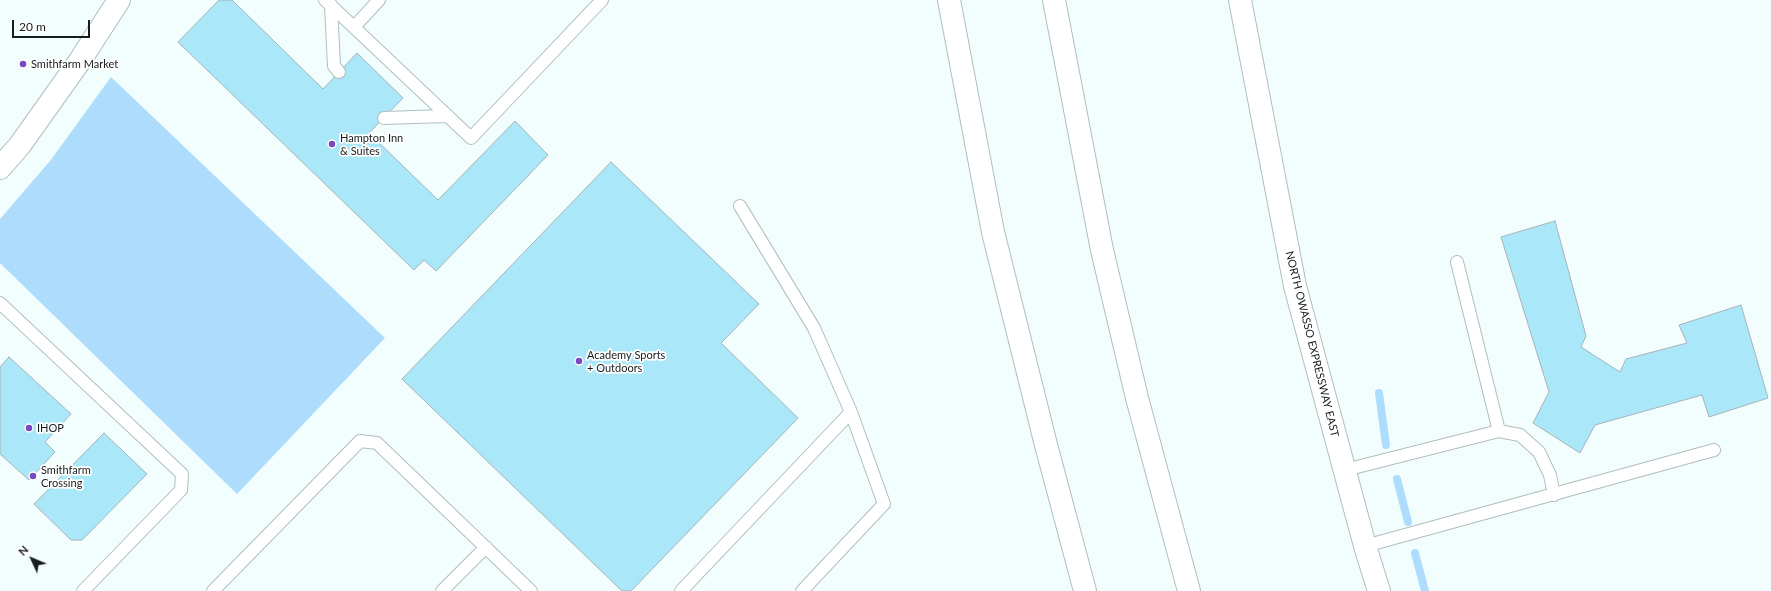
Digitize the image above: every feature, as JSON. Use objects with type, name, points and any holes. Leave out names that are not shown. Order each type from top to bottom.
[{"type":"main road","points":[[0,168],[20,145],[70,75],[119,0]]},
{"type":"main road","points":[[949,0],[993,232],[1046,445],[1085,591]]},
{"type":"main road","points":[[1054,0],[1063,57],[1102,250],[1136,398],[1189,591]]},
{"type":"main road","name":"NORTH OWASSO EXPRESSWAY EAST","points":[[1240,0],[1295,286],[1364,546],[1379,591]]},
{"type":"lane","points":[[354,27],[379,0]]},
{"type":"lane","points":[[328,3],[471,138],[602,0]]},
{"type":"lane","points":[[328,3],[334,66],[339,72]]},
{"type":"lane","points":[[384,118],[446,116]]},
{"type":"lane","points":[[740,206],[814,328],[851,412],[884,504],[802,591]]},
{"type":"lane","points":[[1457,262],[1499,430]]},
{"type":"lane","points":[[0,303],[182,474],[181,490],[84,591]]},
{"type":"lane","points":[[681,591],[851,412]]},
{"type":"lane","points":[[1344,470],[1499,430],[1520,435],[1539,452],[1550,475],[1554,494]]},
{"type":"lane","points":[[213,591],[360,441],[377,443],[486,546],[531,591]]},
{"type":"lane","points":[[1364,546],[1714,450]]},
{"type":"lane","points":[[442,591],[486,546]]},
{"type":"water","points":[[111,77],[385,338],[237,494],[0,263],[0,219],[50,161]]},
{"type":"building","name":"Hampton Inn & Suites","points":[[219,0],[232,0],[323,89],[357,53],[403,98],[369,133],[438,200],[515,121],[548,155],[436,271],[424,260],[414,270],[178,42]]},
{"type":"building","name":"Academy Sports + Outdoors","points":[[611,162],[759,304],[721,343],[798,418],[631,591],[622,591],[402,379]]},
{"type":"building","points":[[1555,221],[1586,336],[1581,347],[1620,372],[1626,359],[1687,343],[1679,325],[1741,305],[1768,398],[1709,417],[1702,395],[1595,425],[1580,453],[1533,423],[1549,392],[1501,237]]},
{"type":"building","name":"IHOP","points":[[9,357],[71,414],[45,442],[55,452],[29,480],[0,454],[0,367]]},
{"type":"building","points":[[104,433],[147,474],[82,540],[71,540],[34,504]]},
{"type":"waterway","points":[[1379,393],[1386,445]]},
{"type":"waterway","points":[[1397,479],[1408,522]]},
{"type":"waterway","points":[[1415,553],[1425,591]]},
{"type":"place","name":"Smithfarm Market","points":[[23,64]]},
{"type":"place","name":"Hampton Inn & Suites","points":[[332,144]]},
{"type":"place","name":"Academy Sports + Outdoors","points":[[579,361]]},
{"type":"place","name":"IHOP","points":[[29,428]]},
{"type":"place","name":"Smithfarm Crossing","points":[[33,476]]}]
